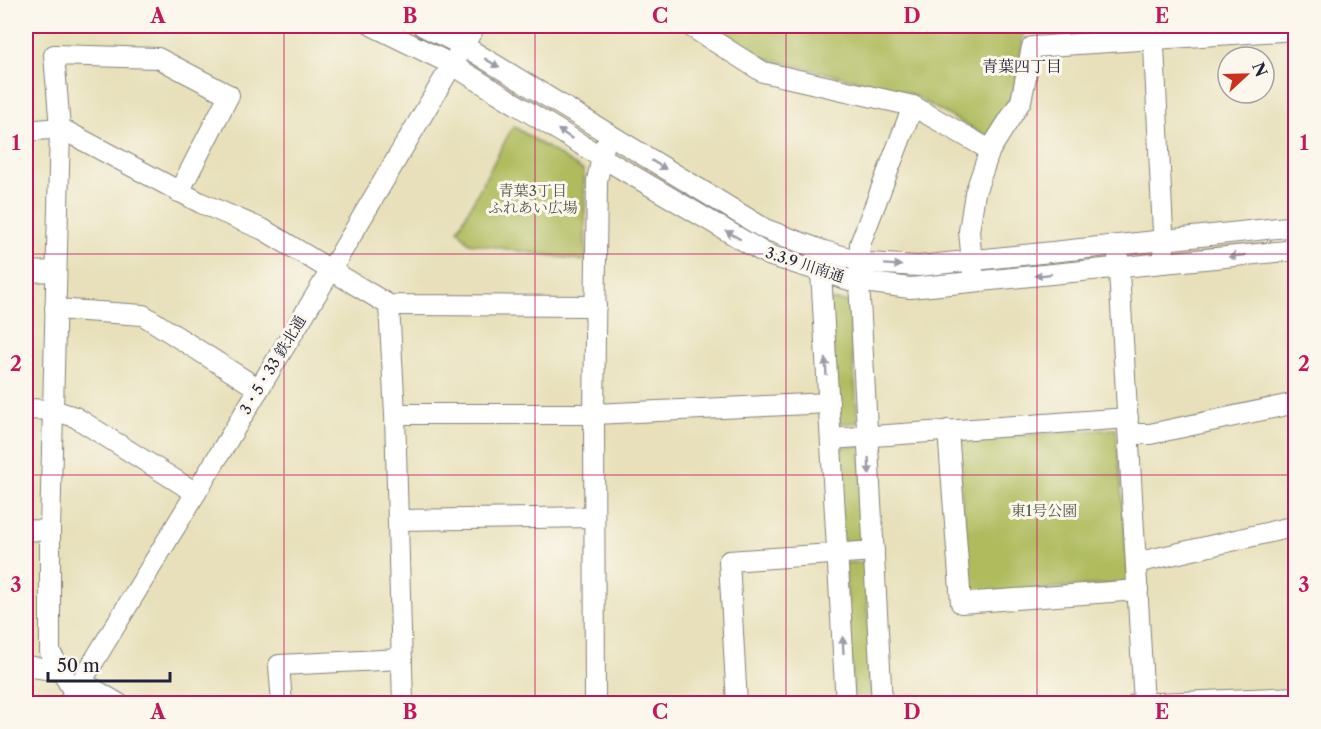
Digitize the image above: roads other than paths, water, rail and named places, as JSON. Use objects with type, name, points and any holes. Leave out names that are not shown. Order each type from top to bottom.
[{"type":"street","name":"3.3.9 川南通","points":[[373,26],[451,64],[603,158],[768,255],[859,282],[910,288],[1296,250]]},
{"type":"street","name":"3.3.9 川南通","points":[[423,26],[464,46],[765,229],[824,252],[860,261],[919,266],[1296,226]]},
{"type":"street","name":"3・5・33 鉄北通","points":[[75,693],[331,270],[475,26]]},
{"type":"street","points":[[690,26],[763,72],[913,106],[990,150]]},
{"type":"street","points":[[974,282],[969,231],[973,203],[990,150],[1021,101],[1032,47],[1153,33],[1296,30]]},
{"type":"street","points":[[1153,33],[1162,241],[1165,263]]},
{"type":"street","points":[[119,704],[75,693],[50,652],[50,531],[60,128],[54,55],[158,58],[229,95],[179,192]]},
{"type":"street","points":[[882,704],[859,282],[860,244],[913,106]]},
{"type":"street","points":[[26,131],[60,128],[201,203],[264,230],[389,305],[596,306]]},
{"type":"street","points":[[595,704],[594,414],[597,181],[603,158],[605,132]]},
{"type":"street","points":[[1118,245],[1144,703]]},
{"type":"street","points":[[824,252],[821,272],[846,704]]},
{"type":"street","points":[[26,272],[56,271]]},
{"type":"street","points":[[389,305],[395,414],[403,704]]},
{"type":"street","points":[[55,309],[143,315],[259,389]]},
{"type":"street","points":[[831,439],[948,430],[1128,426],[1150,434],[1296,403]]},
{"type":"street","points":[[395,414],[594,414],[829,404]]},
{"type":"street","points":[[26,409],[53,410],[75,417],[196,493]]},
{"type":"street","points":[[948,430],[961,603],[1138,590]]},
{"type":"street","points":[[398,520],[594,517]]},
{"type":"street","points":[[1136,562],[1296,526]]},
{"type":"street","points":[[26,530],[50,531]]},
{"type":"street","points":[[737,704],[729,561],[874,551]]},
{"type":"street","points":[[282,704],[279,665],[402,659]]},
{"type":"street","points":[[26,666],[60,671]]},
{"type":"street","points":[[1136,704],[1263,701],[1296,697]]},
{"type":"district","name":"青葉四丁目","points":[[1022,66]]},
{"type":"park label","name":"青葉3丁目 ふれあい広場","points":[[533,200]]},
{"type":"park label","name":"東1号公園","points":[[1044,511]]}]
